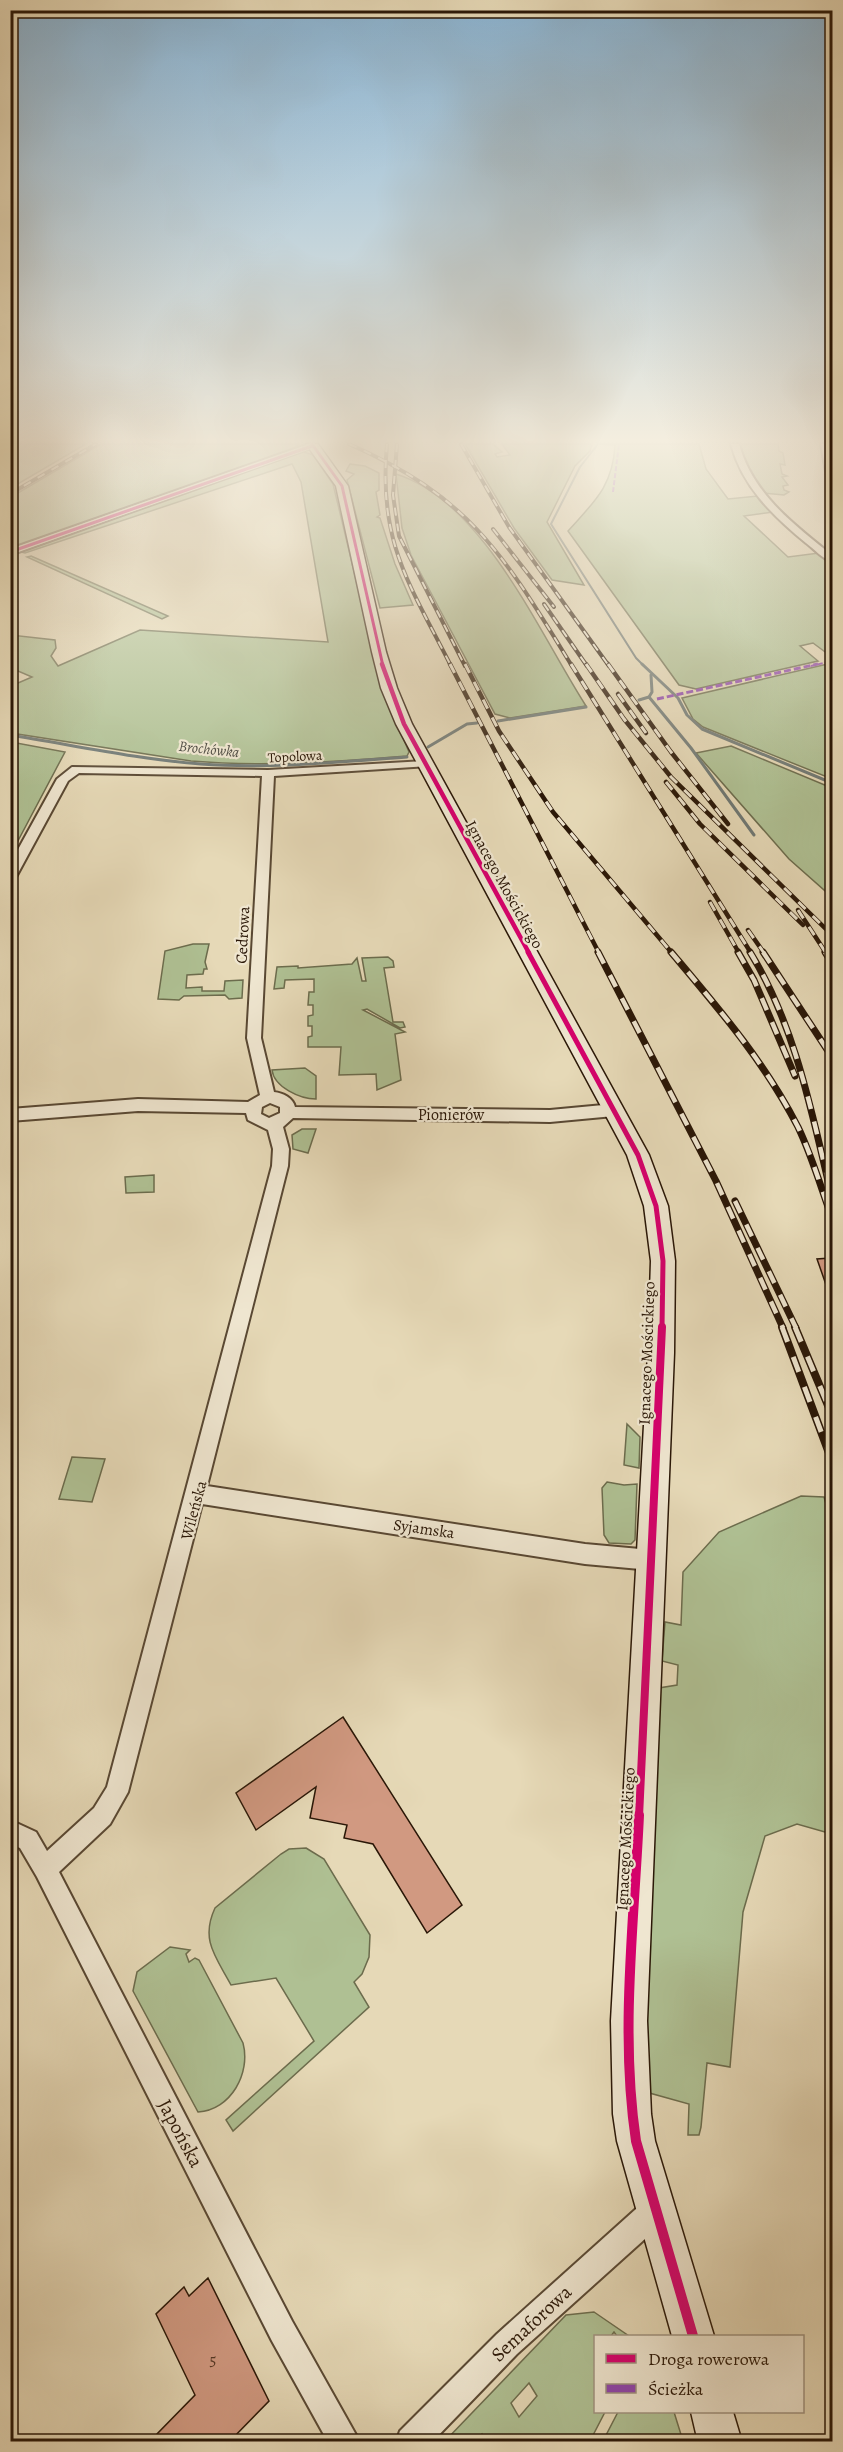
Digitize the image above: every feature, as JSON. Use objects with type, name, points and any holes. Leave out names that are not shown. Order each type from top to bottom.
[{"type":"street","name":"Ignacego Mościckiego","points":[[359,558],[389,688],[424,764],[638,1155],[656,1206],[663,1261],[629,2041],[632,2114],[636,2141],[692,2335]]},
{"type":"street","name":"Topolowa","points":[[10,877],[63,779],[71,771],[86,768],[268,773],[424,764]]},
{"type":"street","name":"Cedrowa","points":[[268,773],[254,1038],[268,1097]]},
{"type":"street","points":[[268,1097],[282,1099],[288,1105],[281,1118],[256,1120],[252,1108],[258,1101],[268,1097]]},
{"type":"street","points":[[10,1115],[138,1105],[252,1108]]},
{"type":"street","name":"Pionierów","points":[[281,1118],[550,1116],[614,1110]]},
{"type":"street","name":"Wileńska","points":[[45,1869],[102,1816],[117,1792],[198,1494],[280,1166],[281,1118]]},
{"type":"street","name":"Syjamska","points":[[198,1494],[585,1554],[651,1560]]},
{"type":"street","name":"Japońska","points":[[10,1832],[28,1840],[45,1869],[282,2331],[345,2442]]},
{"type":"street","name":"Semaforowa","points":[[411,2442],[507,2344],[656,2209]]},
{"type":"street","points":[[712,2413],[720,2442]]},
{"type":"green space","points":[[30,558],[37,558],[168,616],[162,619]]},
{"type":"green space","points":[[314,558],[351,558],[382,688],[409,752],[407,756],[299,763],[218,763],[191,761],[11,733],[11,686],[32,677],[11,668],[11,635],[55,640],[56,648],[51,656],[58,666],[140,630],[328,642]]},
{"type":"green space","points":[[367,558],[393,558],[413,605],[380,608]]},
{"type":"green space","points":[[413,558],[495,558],[528,608],[586,706],[510,718],[495,714]]},
{"type":"green space","points":[[536,558],[568,558],[584,585],[552,580]]},
{"type":"green space","points":[[588,558],[825,558],[832,564],[832,657],[813,643],[800,646],[818,661],[696,689],[679,685]]},
{"type":"green space","points":[[832,663],[832,779],[703,727],[693,719],[682,698]]},
{"type":"green space","points":[[10,742],[65,752],[11,854]]},
{"type":"green space","points":[[731,746],[832,788],[832,897],[789,859],[696,753]]},
{"type":"green space","points":[[193,944],[209,944],[205,962],[207,969],[204,969],[203,974],[187,975],[186,988],[202,987],[202,991],[224,991],[225,981],[243,980],[242,998],[229,999],[225,995],[184,996],[179,1000],[158,999],[165,951]]},
{"type":"green space","points":[[388,957],[393,961],[394,967],[384,968],[393,1022],[403,1022],[405,1027],[400,1028],[367,1009],[363,1010],[405,1032],[395,1034],[401,1080],[377,1090],[376,1074],[339,1075],[341,1047],[308,1047],[308,1037],[312,1036],[312,1026],[308,1026],[308,1016],[313,1015],[313,1005],[308,1005],[309,992],[314,992],[314,979],[285,980],[284,988],[274,989],[277,967],[298,966],[298,968],[352,964],[357,958],[362,981],[366,981],[362,958]]},
{"type":"green space","points":[[305,1068],[316,1076],[316,1099],[289,1091],[277,1082],[272,1070]]},
{"type":"green space","points":[[302,1129],[316,1129],[308,1153],[293,1149],[292,1135]]},
{"type":"green space","points":[[154,1175],[154,1192],[126,1193],[125,1177]]},
{"type":"green space","points":[[627,1424],[640,1437],[639,1468],[624,1465]]},
{"type":"green space","points":[[72,1457],[105,1459],[92,1502],[59,1499]]},
{"type":"green space","points":[[607,1482],[624,1485],[637,1484],[635,1540],[631,1544],[609,1543],[604,1535],[602,1488]]},
{"type":"green space","points":[[801,1496],[824,1497],[832,1524],[832,1834],[797,1824],[765,1836],[743,1912],[730,2067],[707,2063],[699,2135],[688,2135],[689,2104],[646,2092],[642,2084],[659,1688],[677,1685],[678,1665],[662,1661],[665,1622],[681,1625],[683,1572],[719,1532]]},
{"type":"green space","points":[[306,1848],[324,1859],[370,1935],[369,1957],[362,1974],[354,1982],[369,2007],[233,2131],[226,2120],[314,2041],[276,1978],[231,1985],[212,1948],[209,1930],[211,1919],[215,1908],[281,1854],[289,1849]]},
{"type":"green space","points":[[170,1947],[190,1950],[186,1954],[189,1962],[195,1958],[199,1960],[243,2043],[244,2066],[236,2088],[220,2105],[210,2110],[198,2112],[133,1991],[137,1972]]},
{"type":"green space","points":[[594,2312],[628,2335],[616,2335],[614,2332],[612,2335],[594,2335],[594,2413],[604,2413],[590,2441],[486,2441],[482,2434],[475,2441],[445,2441],[566,2315]],"holes":[[[529,2383],[537,2396],[519,2417],[511,2403]]]},
{"type":"green space","points":[[617,2413],[674,2413],[683,2441],[603,2441]]},
{"type":"building","points":[[830,1258],[832,1265],[831,1299],[817,1259]]},
{"type":"building","points":[[343,1717],[462,1905],[427,1933],[373,1844],[344,1838],[347,1825],[310,1818],[316,1787],[256,1830],[236,1793]]},
{"type":"building","points":[[208,2278],[269,2401],[229,2442],[161,2442],[157,2434],[195,2395],[156,2314],[184,2287],[189,2296]]},
{"type":"waterway","name":"Brochówka","points":[[573,558],[642,664]]},
{"type":"waterway","points":[[642,664],[678,698],[687,715],[702,729],[832,783]]},
{"type":"waterway","name":"Brochówka","points":[[649,697],[652,692],[651,675]]},
{"type":"waterway","name":"Brochówka","points":[[639,700],[649,697]]},
{"type":"waterway","points":[[649,697],[691,748],[754,835]]},
{"type":"waterway","name":"Brochówka","points":[[498,721],[586,707]]},
{"type":"waterway","name":"Brochówka","points":[[428,747],[467,724],[477,723]]},
{"type":"waterway","name":"Brochówka","points":[[10,735],[129,755],[201,764],[278,765],[407,757]]},
{"type":"railway","points":[[399,558],[422,610],[451,666]]},
{"type":"railway","points":[[410,558],[465,666]]},
{"type":"railway","points":[[501,558],[526,592],[572,666]]},
{"type":"railway","points":[[516,558],[554,607]]},
{"type":"railway","points":[[532,558],[609,666]]},
{"type":"railway","points":[[544,604],[587,666]]},
{"type":"railway","points":[[450,664],[599,953]]},
{"type":"railway","points":[[465,664],[499,731],[553,812],[672,953]]},
{"type":"railway","points":[[571,664],[751,953]]},
{"type":"railway","points":[[586,664],[624,719],[671,777],[832,935]]},
{"type":"railway","points":[[608,664],[671,752],[728,824]]},
{"type":"railway","points":[[618,694],[646,733]]},
{"type":"railway","points":[[666,782],[700,824],[803,925]]},
{"type":"railway","points":[[710,902],[739,953]]},
{"type":"railway","points":[[798,910],[826,953]]},
{"type":"railway","points":[[748,930],[764,953]]},
{"type":"railway","points":[[598,952],[716,1181],[783,1328]]},
{"type":"railway","points":[[671,952],[740,1036],[785,1103],[808,1149],[832,1218]]},
{"type":"railway","points":[[738,952],[754,980],[795,1076]]},
{"type":"railway","points":[[750,952],[766,981],[791,1041],[801,1072],[832,1198]]},
{"type":"railway","points":[[763,952],[832,1057]]},
{"type":"railway","points":[[825,952],[832,963]]},
{"type":"railway","points":[[735,1201],[796,1328]]},
{"type":"railway","points":[[782,1327],[832,1461]]},
{"type":"railway","points":[[795,1327],[832,1415]]},
{"type":"marked path","points":[[657,699],[832,661]]},
{"type":"cycle path","points":[[358,558],[379,652],[389,688],[404,724],[638,1155],[656,1206],[663,1261],[661,1353],[629,2021],[632,2114],[636,2141],[693,2335]]}]
